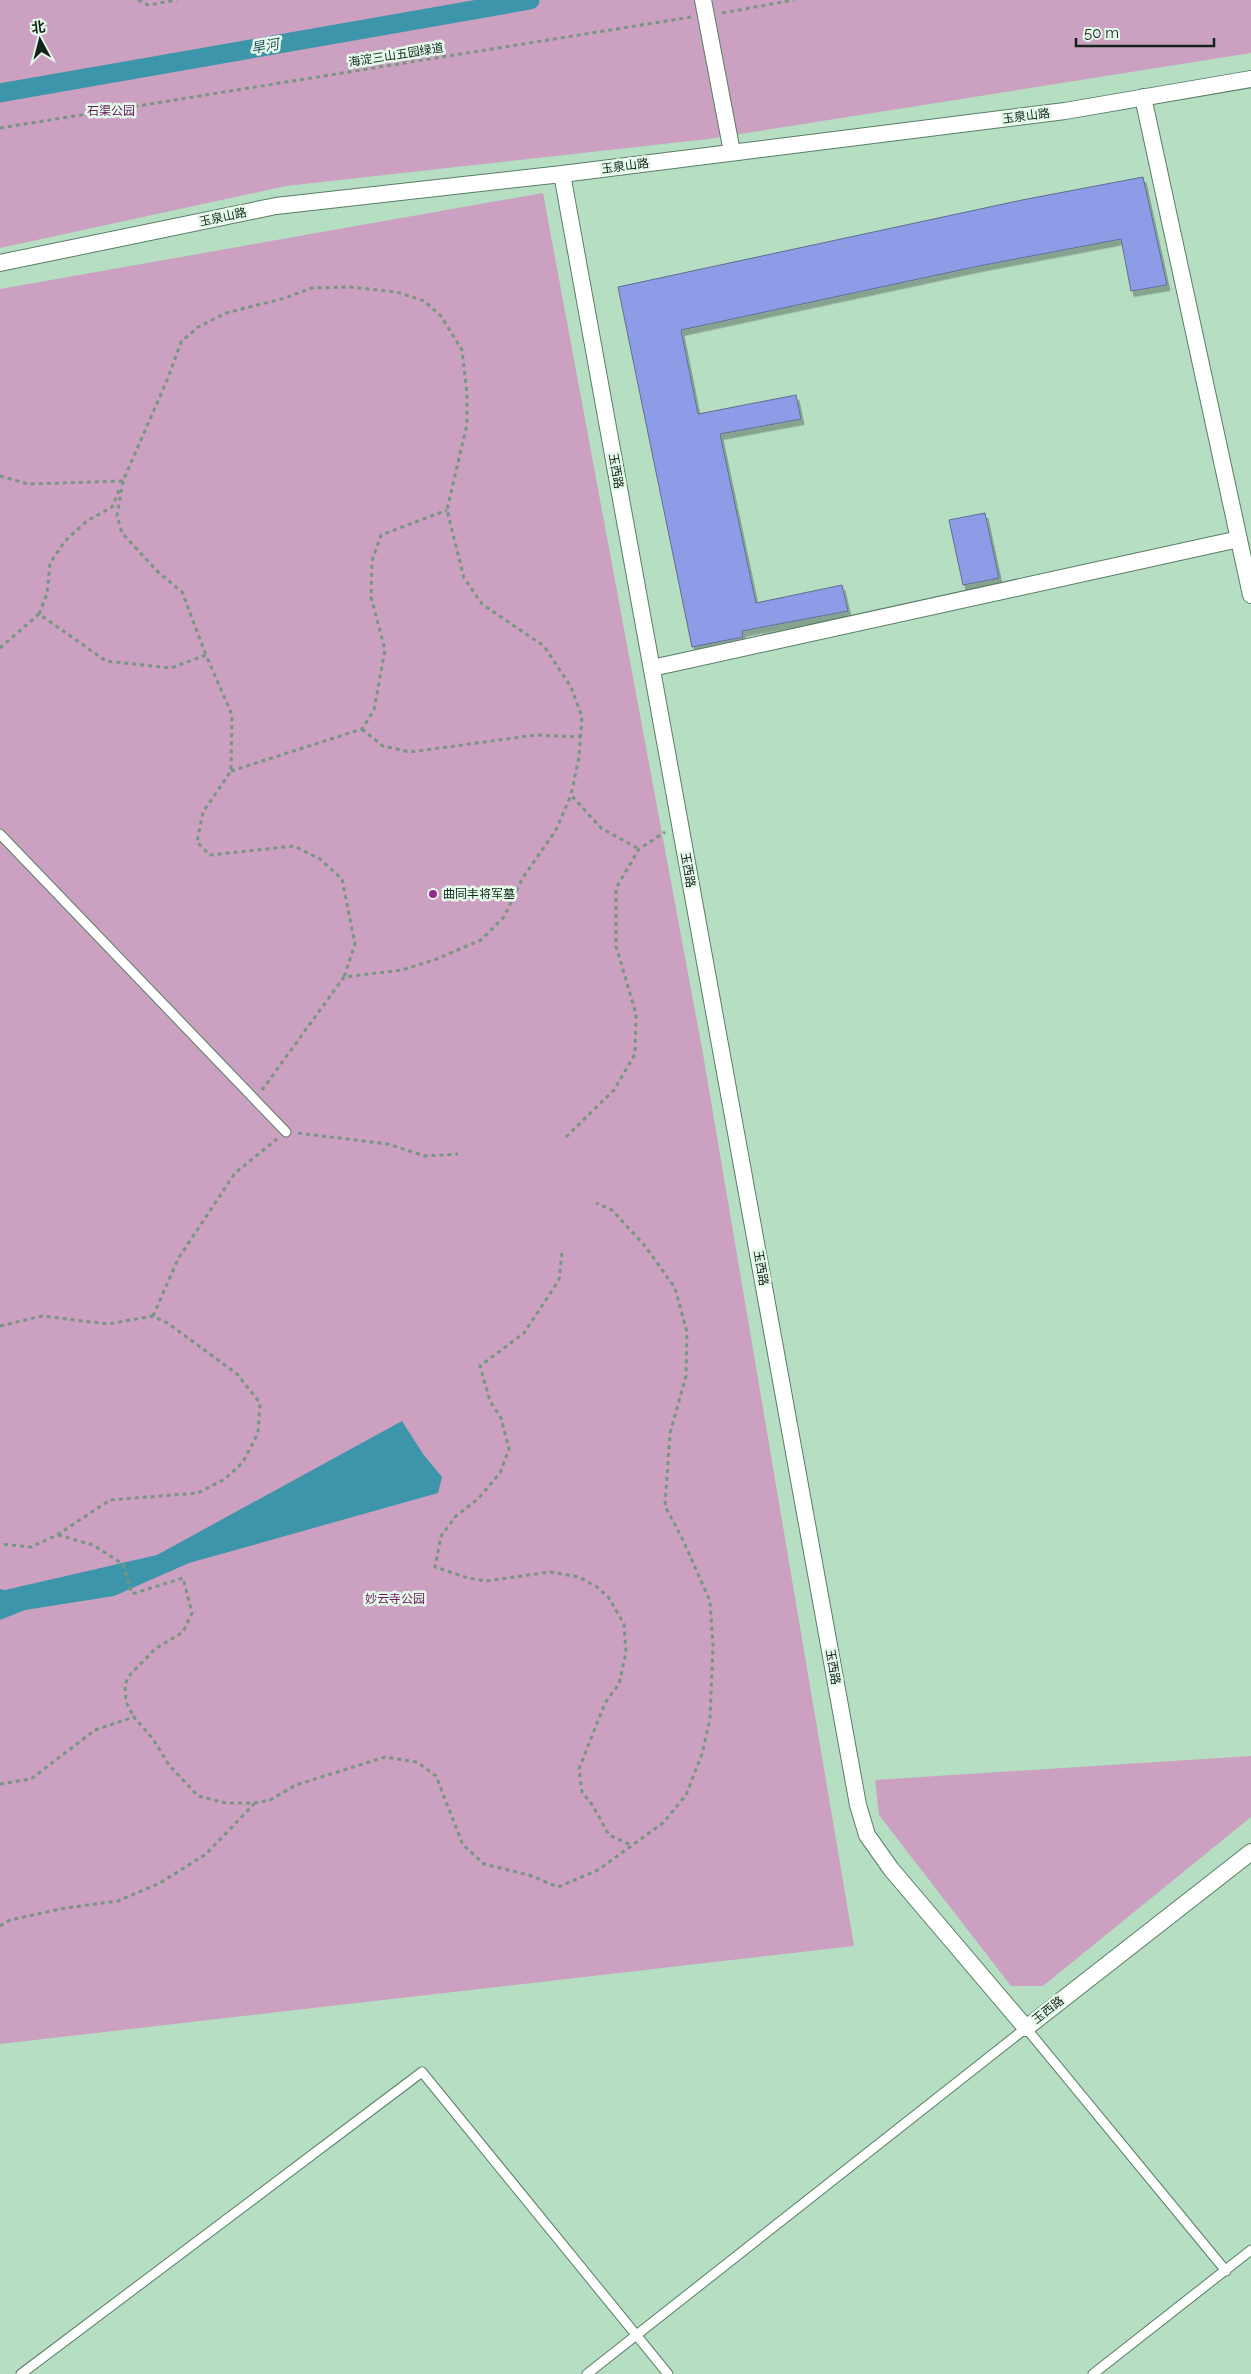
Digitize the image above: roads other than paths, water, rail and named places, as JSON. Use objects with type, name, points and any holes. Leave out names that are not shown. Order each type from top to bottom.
[{"type":"street","points":[[705,8],[732,152]]},
{"type":"street","name":"玉泉山路","points":[[0,263],[276,206],[562,174],[1065,111],[1251,79]]},
{"type":"street","points":[[1143,97],[1251,595]]},
{"type":"street","name":"玉西路","points":[[562,174],[858,1805],[867,1835],[891,1869],[1026,2028],[1251,1852]]},
{"type":"street","points":[[652,668],[1239,538]]},
{"type":"lane","points":[[0,834],[286,1132]]},
{"type":"lane","points":[[588,2374],[1026,2028],[1226,2270]]},
{"type":"lane","points":[[21,2374],[422,2072],[668,2374]]},
{"type":"lane","points":[[1093,2374],[1251,2250]]},
{"type":"water","points":[[402,1421],[423,1454],[442,1477],[438,1493],[189,1563],[114,1596],[25,1610],[0,1620],[0,1589],[5,1590],[157,1555]]},
{"type":"waterway","name":"旱河","points":[[0,93],[530,0]]},
{"type":"place","name":"曲同丰将军墓","points":[[433,894]]},
{"type":"park label","name":"石渠公园","points":[[111,111]]},
{"type":"park label","name":"妙云寺公园","points":[[395,1599]]}]
